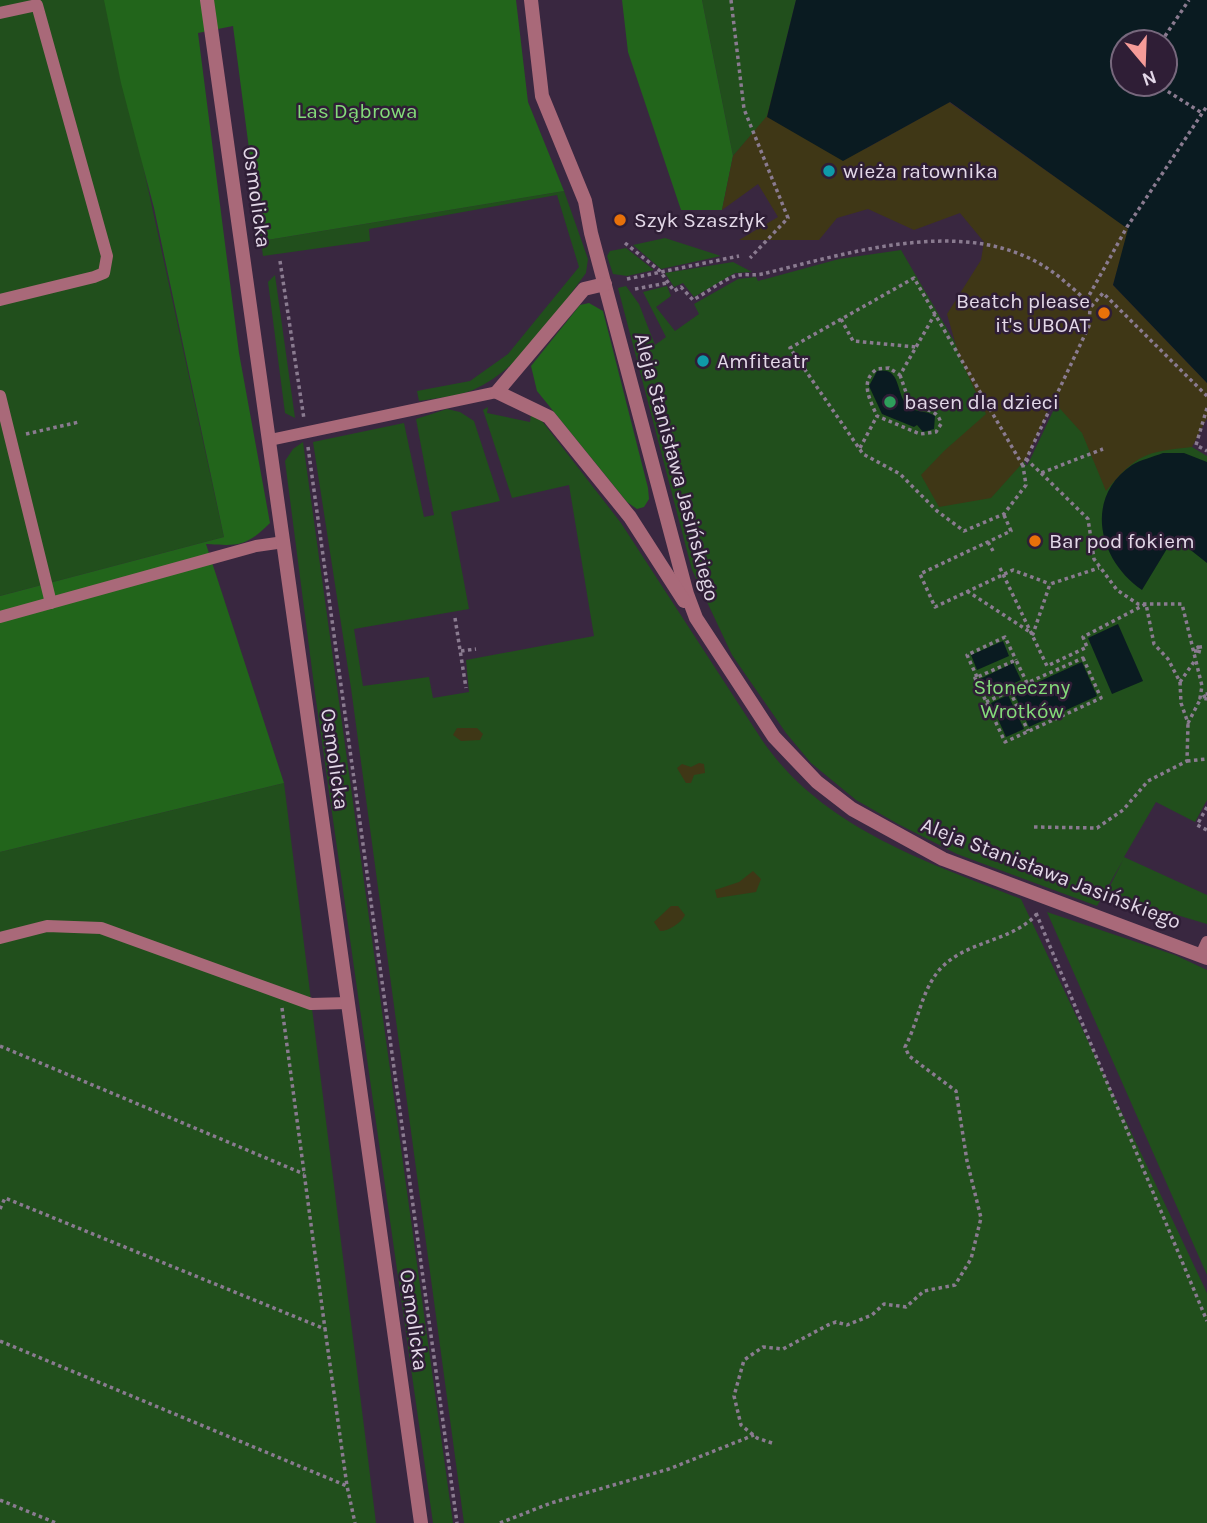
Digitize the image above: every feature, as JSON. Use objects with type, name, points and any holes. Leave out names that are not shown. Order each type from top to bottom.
[{"type":"street","name":"Osmolicka","points":[[207,0],[421,1523]]},
{"type":"street","name":"Aleja Stanisława Jasińskiego","points":[[531,0],[541,96],[585,201],[679,566],[696,618],[774,737],[817,782],[884,829],[943,859],[1205,952]]},
{"type":"street","points":[[605,284],[584,289],[497,392],[550,417],[630,517],[696,618]]},
{"type":"lane","points":[[0,13],[37,5],[107,256],[104,273],[0,300]]},
{"type":"lane","points":[[270,440],[497,392]]},
{"type":"lane","points":[[0,396],[51,603]]},
{"type":"lane","points":[[0,617],[256,546],[284,542]]},
{"type":"lane","points":[[0,937],[47,926],[101,928],[311,1004],[348,1003]]},
{"type":"path","points":[[731,0],[744,109],[788,218],[750,258]]},
{"type":"path","points":[[1170,28],[1189,0]]},
{"type":"path","points":[[1178,98],[1202,113]]},
{"type":"path","points":[[1086,301],[1127,228],[1207,106]]},
{"type":"path","points":[[625,243],[660,271],[674,291],[681,286],[693,300],[736,276],[760,275],[805,261],[925,240],[998,248],[1024,255],[1052,270],[1086,301],[1090,308],[1089,326],[1023,466]]},
{"type":"path","points":[[627,279],[739,256]]},
{"type":"path","points":[[280,261],[457,1521],[463,1523]]},
{"type":"path","points":[[914,278],[934,314],[1023,466],[1026,485],[1003,514],[964,531],[937,511],[900,474],[863,454],[790,348],[914,278]]},
{"type":"path","points":[[635,289],[668,283]]},
{"type":"path","points":[[1090,308],[1103,293],[1207,396]]},
{"type":"path","points":[[900,375],[934,314]]},
{"type":"path","points":[[841,319],[853,341],[916,347]]},
{"type":"path","points":[[882,367],[900,375],[910,404],[935,411],[941,419],[940,428],[927,435],[877,416],[867,393],[868,378],[882,367]]},
{"type":"path","points":[[1207,408],[1196,445],[1207,452]]},
{"type":"path","points":[[859,449],[877,416]]},
{"type":"path","points":[[10,438],[79,422]]},
{"type":"path","points":[[1041,473],[1103,449]]},
{"type":"path","points":[[1026,459],[1088,519],[1091,551],[1099,568],[1129,600],[1146,604],[1182,604],[1196,650],[1202,686],[1199,694],[1205,697],[1188,723]]},
{"type":"path","points":[[1003,514],[1011,531],[920,574],[935,607],[1013,570],[1050,584],[1099,568]]},
{"type":"path","points":[[988,542],[993,551]]},
{"type":"path","points":[[1000,568],[1051,673]]},
{"type":"path","points":[[1033,634],[1050,584]]},
{"type":"path","points":[[967,592],[1033,634]]},
{"type":"path","points":[[1047,666],[1087,647],[1083,638],[1146,604]]},
{"type":"path","points":[[1146,604],[1154,644],[1168,659],[1180,682],[1181,703],[1188,723],[1187,761]]},
{"type":"path","points":[[455,618],[466,688]]},
{"type":"path","points":[[986,702],[1083,658],[1101,698],[1005,742],[986,702],[975,678],[977,677],[967,655],[1005,637],[1027,683]]},
{"type":"path","points":[[1196,650],[1199,647],[1196,650],[1200,652],[1200,645],[1203,644]]},
{"type":"path","points":[[460,652],[476,649]]},
{"type":"path","points":[[1180,682],[1196,659]]},
{"type":"path","points":[[977,677],[1016,660]]},
{"type":"path","points":[[1010,691],[1028,732]]},
{"type":"path","points":[[1034,827],[1097,828],[1123,810],[1149,781],[1187,761],[1207,759]]},
{"type":"path","points":[[1207,807],[1197,825],[1207,830]]},
{"type":"path","points":[[1027,890],[1207,1321]]},
{"type":"path","points":[[772,1443],[754,1435],[741,1425],[734,1396],[744,1360],[765,1346],[783,1349],[828,1325],[847,1325],[872,1315],[884,1304],[906,1307],[924,1291],[955,1284],[971,1259],[981,1218],[967,1161],[956,1091],[909,1056],[905,1046],[921,1011],[926,990],[941,968],[958,954],[1024,928],[1037,914]]},
{"type":"path","points":[[279,993],[347,1486],[355,1523]]},
{"type":"path","points":[[0,1046],[304,1174]]},
{"type":"path","points":[[0,1209],[2,1197],[326,1329]]},
{"type":"path","points":[[0,1341],[347,1486]]},
{"type":"path","points":[[500,1523],[551,1503],[669,1469],[754,1435]]},
{"type":"path","points":[[0,1500],[56,1523]]},
{"type":"green space","points":[[0,0],[107,0],[224,537],[0,596]]},
{"type":"green space","name":"Las Dąbrowa","points":[[104,0],[516,0],[528,102],[564,191],[261,241],[233,26],[198,33],[239,353],[270,523],[248,541],[226,545],[206,544],[284,783],[0,852],[0,596],[224,537],[154,208],[121,83]]},
{"type":"green space","points":[[622,0],[702,0],[733,156],[722,210],[681,210],[628,52]]},
{"type":"green space","points":[[702,0],[796,0],[767,117],[733,156]]},
{"type":"green space","points":[[564,191],[588,259],[586,273],[536,339],[507,368],[473,390],[453,396],[419,401],[417,391],[470,381],[508,354],[579,267],[557,195],[369,229],[370,241],[263,256],[261,241]]},
{"type":"green space","points":[[665,238],[721,256],[661,269],[633,245]]},
{"type":"green space","points":[[626,248],[654,270],[627,276],[613,274],[607,256],[610,251]]},
{"type":"green space","name":"Słoneczny Wrotków","points":[[901,250],[1027,466],[1093,327],[1192,447],[1207,456],[1207,800],[1195,822],[1156,802],[1124,857],[1207,895],[1207,924],[1106,894],[1123,860],[1097,906],[957,854],[856,800],[811,763],[786,733],[732,655],[692,570],[618,288],[626,286],[639,304],[655,345],[666,337],[643,292],[667,286],[671,296],[656,307],[675,331],[699,314],[694,304],[738,279],[756,277],[758,281],[839,259]]},
{"type":"green space","points":[[733,262],[752,272],[735,273],[694,297],[683,283],[674,287],[665,273]]},
{"type":"green space","points":[[275,275],[295,418],[285,413],[268,282]]},
{"type":"green space","points":[[589,303],[603,311],[648,488],[649,499],[644,507],[637,509],[627,502],[537,391],[531,366],[580,305]]},
{"type":"green space","points":[[488,407],[487,413],[530,422],[531,415],[542,421],[621,523],[762,740],[786,771],[815,797],[879,839],[949,871],[1021,899],[1207,1293],[1207,1523],[464,1523],[351,688],[313,442],[404,423],[424,517],[434,515],[416,419],[447,409],[460,412],[474,421],[500,501],[451,512],[469,609],[354,629],[363,686],[429,677],[433,698],[469,692],[466,660],[594,636],[569,485],[512,498],[483,410]]},
{"type":"green space","points":[[303,442],[453,1523],[433,1523],[315,693],[285,461],[293,449]]},
{"type":"green space","points":[[284,783],[376,1523],[0,1523],[0,852]]},
{"type":"green space","points":[[1047,912],[1175,955],[1207,970],[1207,1275]]},
{"type":"sand","points":[[782,59],[865,149],[949,102],[1129,229],[1113,285],[1207,383],[1207,418],[1192,447],[1152,453],[1143,457],[1126,469],[1106,491],[1082,433],[1053,401],[1026,459],[991,498],[939,507],[921,475],[986,414],[959,356],[947,314],[981,260],[984,242],[960,213],[914,230],[868,209],[837,218],[819,240],[739,240],[778,217],[758,184],[722,210],[733,156],[767,116]]},
{"type":"sand","points":[[457,728],[477,728],[483,734],[480,740],[461,741],[453,735]]},
{"type":"sand","points":[[682,764],[691,767],[704,764],[705,773],[694,775],[691,783],[686,783],[677,768]]},
{"type":"sand","points":[[753,871],[761,879],[756,892],[717,898],[715,890],[739,882]]},
{"type":"sand","points":[[671,906],[678,906],[685,915],[674,926],[660,931],[654,922]]},
{"type":"shaded area","points":[[796,0],[1207,0],[1207,383],[1113,285],[1128,229],[950,102],[843,161],[767,117]]},
{"type":"shaded area","name":"basen dla dzieci","points":[[877,371],[891,373],[908,406],[935,416],[934,429],[923,432],[917,425],[914,427],[882,414],[869,386]]},
{"type":"shaded area","points":[[1163,453],[1184,453],[1207,462],[1207,563],[1183,544],[1168,547],[1142,590],[1127,578],[1115,563],[1102,529],[1102,511],[1107,494],[1117,479],[1135,463]]},
{"type":"shaded area","points":[[1118,624],[1143,681],[1112,694],[1088,638]]},
{"type":"shaded area","points":[[1003,641],[1009,656],[977,670],[971,655]]},
{"type":"shaded area","points":[[1082,662],[1097,696],[1029,727],[1014,693]]},
{"type":"shaded area","points":[[1013,663],[1021,680],[988,695],[980,679]]},
{"type":"shaded area","points":[[1008,695],[1024,729],[1006,737],[991,703]]},
{"type":"place","name":"wieża ratownika","points":[[829,171]]},
{"type":"place","name":"Szyk Szaszłyk","points":[[620,220]]},
{"type":"place","name":"Beatch please it's UBOAT","points":[[1104,313]]},
{"type":"place","name":"Amfiteatr","points":[[703,361]]},
{"type":"place","name":"basen dla dzieci","points":[[890,402]]},
{"type":"place","name":"Bar pod fokiem","points":[[1035,541]]}]
